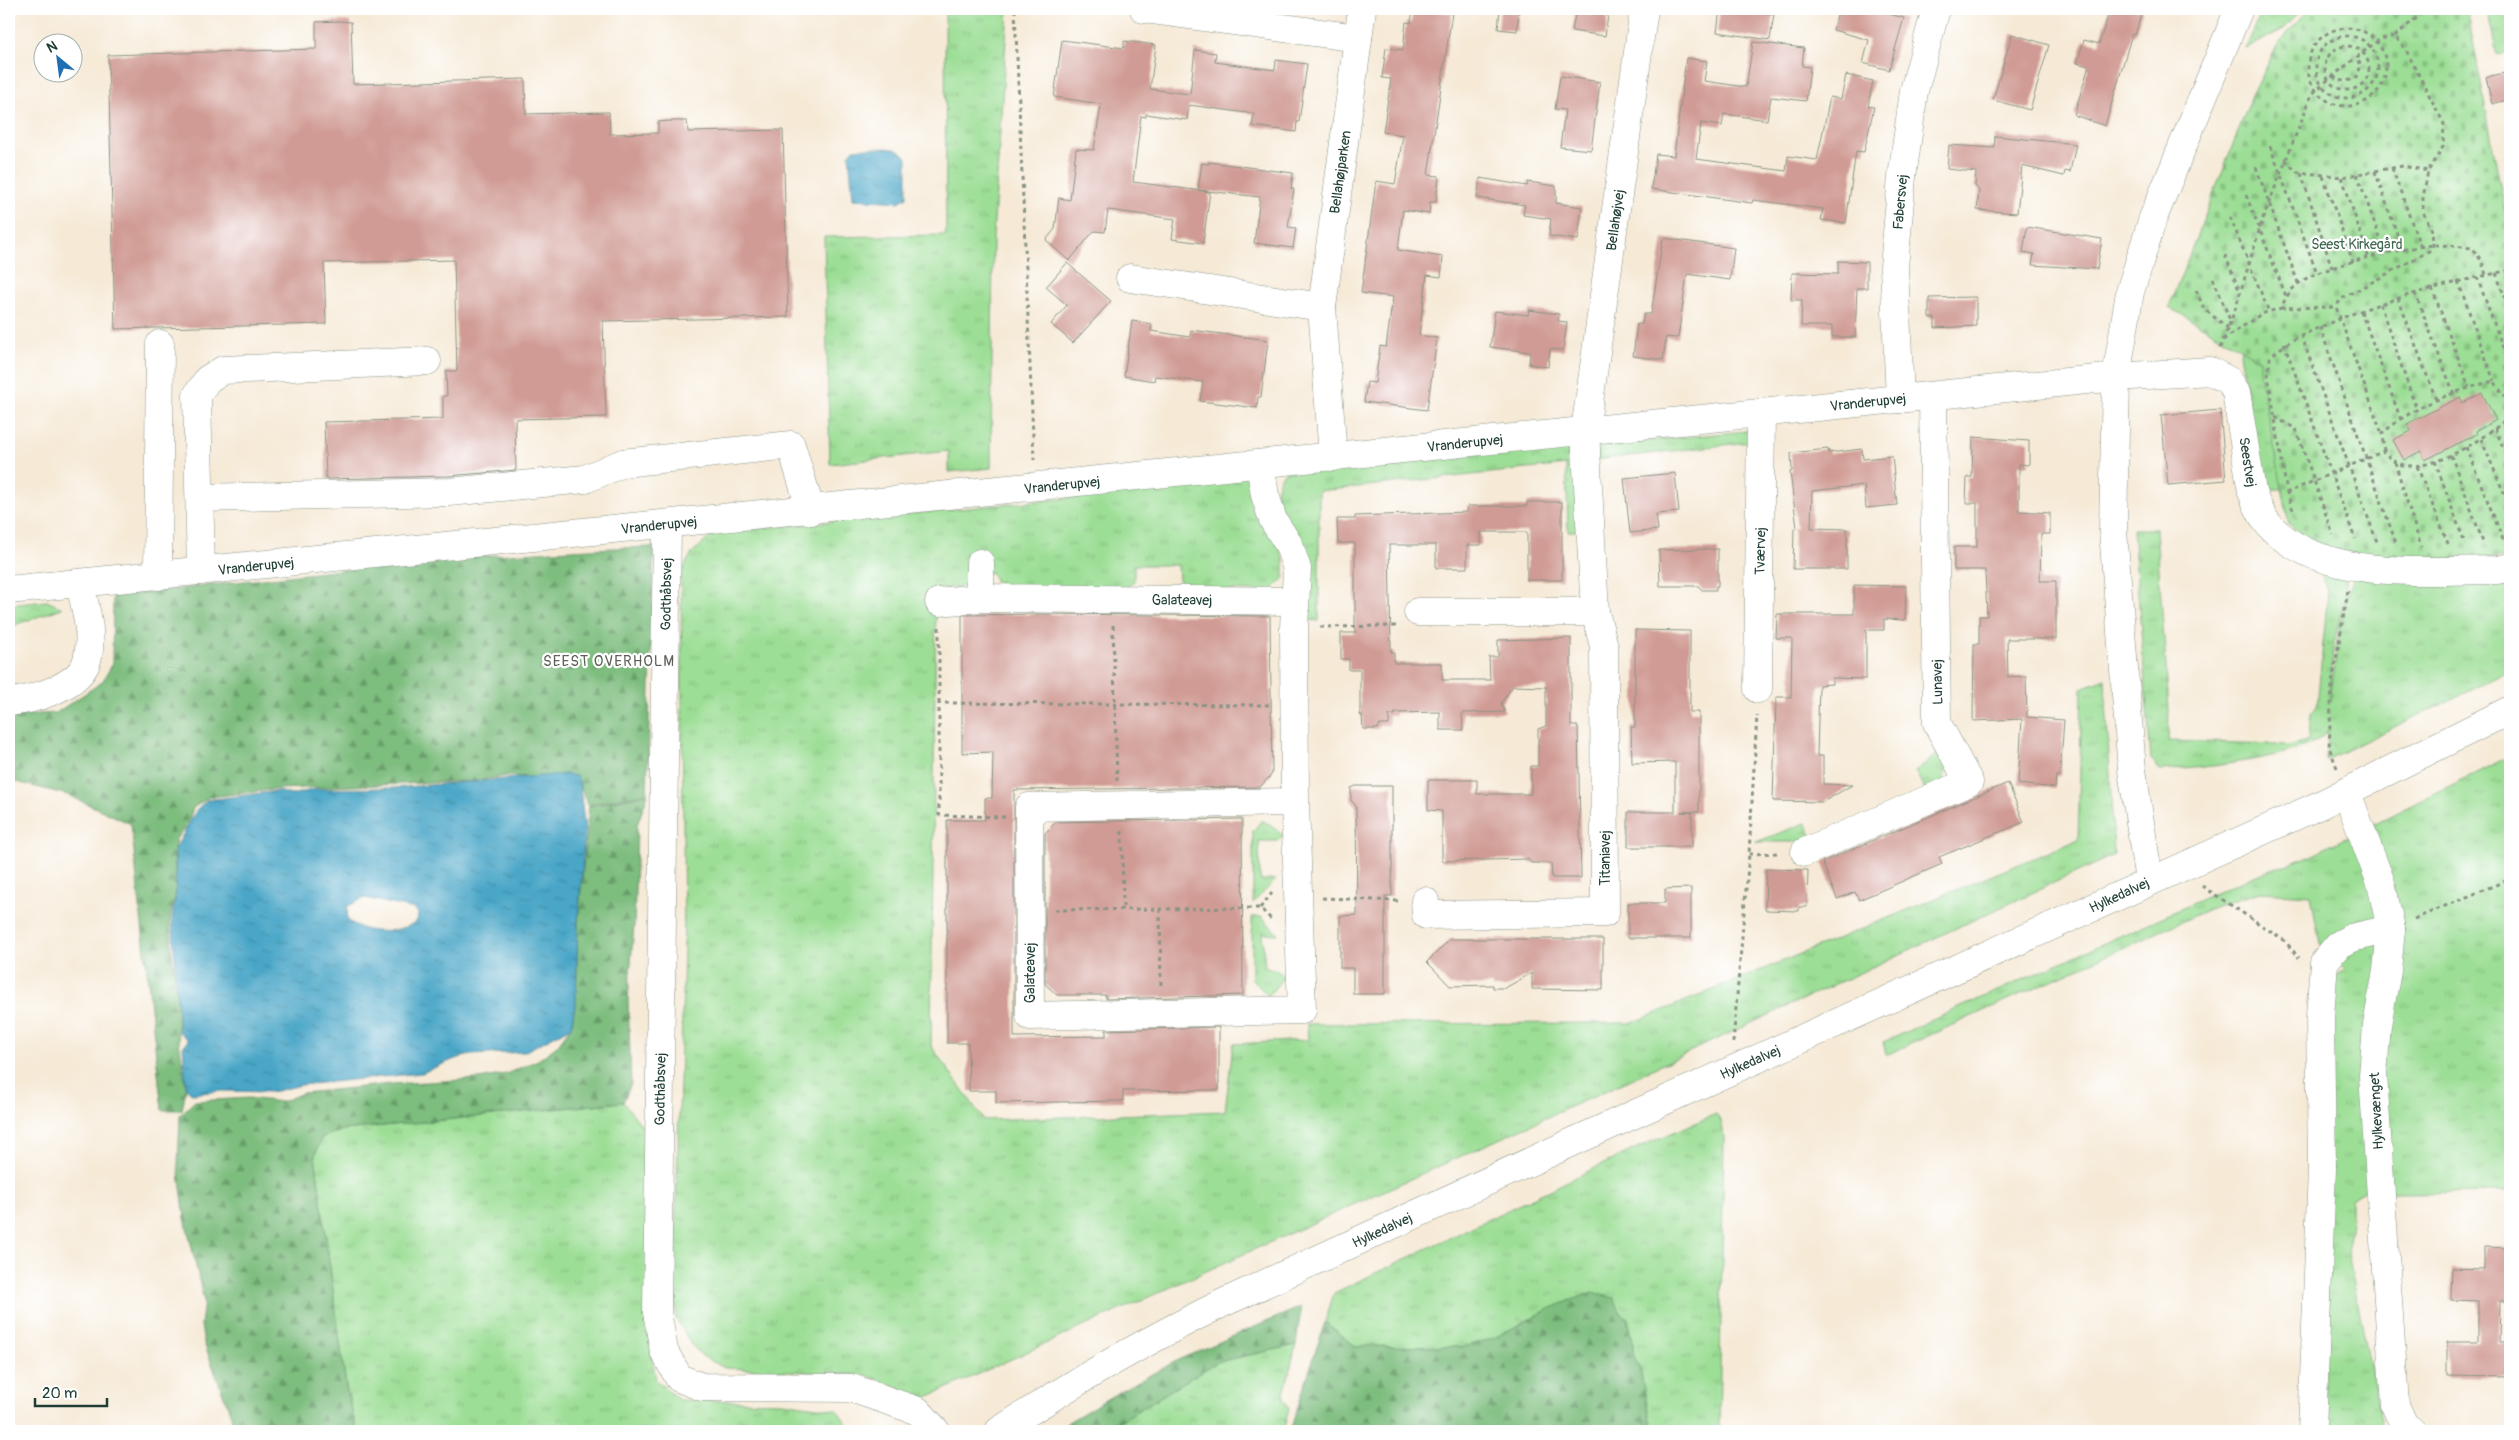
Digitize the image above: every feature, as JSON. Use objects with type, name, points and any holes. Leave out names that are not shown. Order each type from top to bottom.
[{"type":"street","points":[[1144,9],[1358,38]]},
{"type":"street","name":"Bellahøjparken","points":[[1333,457],[1322,307],[1362,9]]},
{"type":"street","name":"Bellahøjvej","points":[[1585,431],[1644,9]]},
{"type":"street","name":"Fabersvej","points":[[1900,399],[1894,267],[1902,176],[1914,91],[1936,9]]},
{"type":"street","points":[[2149,881],[2132,770],[2113,531],[2116,377],[2130,292],[2153,218],[2239,9]]},
{"type":"street","points":[[1130,278],[1322,307]]},
{"type":"street","points":[[158,576],[160,344]]},
{"type":"street","points":[[201,571],[197,395],[208,379],[223,370],[427,361]]},
{"type":"street","points":[[2116,377],[2210,371]]},
{"type":"street","name":"Seestvej","points":[[2210,371],[2229,381],[2236,392],[2252,492],[2269,526],[2294,546],[2329,560],[2349,554],[2382,570],[2498,570],[2508,557]]},
{"type":"street","name":"Vranderupvej","points":[[9,590],[1035,488],[2116,377]]},
{"type":"street","name":"Lunavej","points":[[1804,852],[1969,782],[1937,723],[1933,396]]},
{"type":"street","name":"Tværvej","points":[[1758,689],[1761,413]]},
{"type":"street","name":"Titaniavej","points":[[1425,902],[1426,915],[1605,913],[1604,646],[1595,612],[1585,431]]},
{"type":"street","points":[[200,498],[459,491],[585,479],[623,463],[791,445],[810,510]]},
{"type":"street","name":"Galateavej","points":[[1030,817],[1030,1016],[1302,1010],[1296,802],[1294,628],[1297,569],[1289,545],[1273,520],[1265,495],[1260,464]]},
{"type":"street","name":"Godthåbsvej","points":[[667,524],[657,1312],[664,1351],[679,1378],[702,1387],[851,1388],[918,1411],[936,1431]]},
{"type":"street","points":[[980,563],[980,598]]},
{"type":"street","points":[[9,702],[29,700],[66,684],[81,671],[87,661],[89,630],[80,584]]},
{"type":"street","name":"Galateavej","points":[[939,602],[980,598],[1295,601]]},
{"type":"street","points":[[1418,612],[1595,612]]},
{"type":"street","name":"Hylkedalvej","points":[[999,1431],[1060,1392],[1167,1331],[1575,1141],[2347,792],[2510,710]]},
{"type":"street","name":"Hylkevænget","points":[[2347,792],[2381,883],[2391,929],[2387,971],[2377,1025],[2373,1075],[2395,1405],[2404,1425],[2412,1431]]},
{"type":"street","points":[[1030,817],[1029,807],[1296,802]]},
{"type":"street","points":[[2312,1431],[2322,1170],[2320,1017],[2324,962],[2338,945],[2351,938],[2391,929]]},
{"type":"path","points":[[1015,9],[1035,488]]},
{"type":"path","points":[[2210,371],[2231,321],[2285,160],[2315,92],[2328,79],[2377,41],[2395,36],[2427,9]]},
{"type":"path","points":[[2342,26],[2353,27],[2369,33],[2377,41],[2385,58],[2385,77],[2381,85],[2368,100],[2360,104],[2336,105],[2328,103],[2315,92],[2307,70],[2308,59],[2317,41],[2324,34],[2342,26]]},
{"type":"path","points":[[2348,36],[2357,37],[2370,47],[2376,56],[2377,73],[2368,89],[2351,98],[2340,98],[2331,95],[2322,85],[2316,69],[2317,59],[2327,43],[2348,36]]},
{"type":"path","points":[[2336,307],[2341,300],[2429,251],[2433,245],[2432,230],[2423,212],[2428,171],[2443,147],[2444,124],[2406,50],[2395,36]]},
{"type":"path","points":[[2351,46],[2358,47],[2364,52],[2370,66],[2361,86],[2354,90],[2339,90],[2328,79],[2325,64],[2328,56],[2334,49],[2351,46]]},
{"type":"path","points":[[2333,76],[2345,82],[2357,77],[2361,65],[2357,58]]},
{"type":"path","points":[[2270,146],[2317,273]]},
{"type":"path","points":[[2285,160],[2301,173],[2342,178],[2403,166],[2428,171]]},
{"type":"path","points":[[2256,168],[2298,283]]},
{"type":"path","points":[[2392,168],[2420,248]]},
{"type":"path","points":[[2375,171],[2403,251]]},
{"type":"path","points":[[2301,173],[2332,268]]},
{"type":"path","points":[[2357,174],[2386,254]]},
{"type":"path","points":[[2323,176],[2354,262]]},
{"type":"path","points":[[2342,178],[2369,258]]},
{"type":"path","points":[[2246,195],[2286,296]]},
{"type":"path","points":[[2230,217],[2269,312]]},
{"type":"path","points":[[2281,308],[2286,296],[2298,283],[2317,273],[2369,258],[2433,245],[2473,248],[2482,262],[2486,275]]},
{"type":"path","points":[[2225,256],[2241,292]]},
{"type":"path","points":[[2295,518],[2287,493],[2274,416],[2268,376],[2270,358],[2284,343],[2341,318],[2432,288],[2510,270]]},
{"type":"path","points":[[2496,273],[2510,312]]},
{"type":"path","points":[[2477,277],[2510,367]]},
{"type":"path","points":[[2214,278],[2231,321]]},
{"type":"path","points":[[2395,462],[2417,465],[2451,455],[2481,439],[2510,417],[2504,396],[2494,381],[2458,281]]},
{"type":"path","points":[[2432,288],[2469,387]]},
{"type":"path","points":[[2196,290],[2204,309],[2228,328]]},
{"type":"path","points":[[2415,293],[2454,394]]},
{"type":"path","points":[[2398,298],[2437,402]]},
{"type":"path","points":[[2380,304],[2417,411]]},
{"type":"path","points":[[2223,340],[2261,314],[2281,308],[2336,307]]},
{"type":"path","points":[[2336,307],[2382,434],[2384,452],[2395,462],[2422,550],[2414,549]]},
{"type":"path","points":[[2361,311],[2401,420]]},
{"type":"path","points":[[2320,327],[2399,548],[2392,548]]},
{"type":"path","points":[[2301,335],[2351,467],[2378,548]]},
{"type":"path","points":[[2284,343],[2357,545],[2349,554],[2350,582],[2332,684],[2329,747],[2347,792]]},
{"type":"path","points":[[2382,434],[2417,411],[2469,387],[2494,381]]},
{"type":"path","points":[[2504,396],[2510,393]]},
{"type":"path","points":[[2274,416],[2296,429],[2336,541],[2327,539]]},
{"type":"path","points":[[2495,428],[2510,464]]},
{"type":"path","points":[[2481,439],[2510,508]]},
{"type":"path","points":[[2466,447],[2508,557]]},
{"type":"path","points":[[2287,493],[2384,452]]},
{"type":"path","points":[[2451,455],[2486,550]]},
{"type":"path","points":[[2435,460],[2468,552]]},
{"type":"path","points":[[2417,465],[2451,551],[2442,550]]},
{"type":"path","points":[[1113,599],[1122,909]]},
{"type":"path","points":[[939,602],[939,815],[1030,817]]},
{"type":"path","points":[[1294,628],[1400,626],[1418,612]]},
{"type":"path","points":[[1731,1071],[1749,854],[1758,689]]},
{"type":"path","points":[[939,703],[1115,706],[1295,705]]},
{"type":"path","points":[[1749,854],[1804,852]]},
{"type":"path","points":[[2177,868],[2284,942],[2323,985]]},
{"type":"path","points":[[2391,929],[2510,878]]},
{"type":"path","points":[[1299,897],[1425,902]]},
{"type":"path","points":[[1030,910],[1260,908],[1300,947]]},
{"type":"path","points":[[1160,909],[1161,1013]]},
{"type":"green space","points":[[945,9],[1008,9],[993,236],[991,468],[949,472],[949,451],[830,464],[824,237],[946,235]]},
{"type":"green space","points":[[2263,9],[2302,9],[2284,29],[2246,48]]},
{"type":"green space","name":"Seest Kirkegård","points":[[2309,9],[2467,9],[2510,238],[2510,558],[2425,559],[2362,555],[2333,549],[2308,539],[2289,524],[2260,375],[2260,360],[2169,307],[2252,96],[2278,44]]},
{"type":"green space","points":[[2487,9],[2510,9],[2510,53],[2497,55]]},
{"type":"green space","points":[[2262,320],[2283,489],[2263,489],[2240,353],[2243,336]]},
{"type":"green space","points":[[1755,430],[1758,441],[1595,460],[1600,446]]},
{"type":"green space","points":[[1560,445],[1568,449],[1577,460],[1576,531],[1568,531],[1566,465],[1319,491],[1319,621],[1305,620],[1276,491],[1280,478],[1285,472]]},
{"type":"green space","points":[[1245,475],[1254,484],[1284,560],[1284,578],[1271,591],[1186,590],[1179,580],[1178,565],[1134,565],[1134,581],[1125,589],[1003,588],[996,582],[991,572],[970,578],[962,587],[936,589],[931,1046],[984,1120],[1225,1111],[1233,1044],[1308,1040],[1307,1024],[1632,1023],[2078,840],[2082,688],[2105,679],[2114,855],[1581,1102],[925,1398],[866,1375],[725,1368],[702,1356],[690,1343],[676,1318],[674,1276],[684,951],[681,572],[692,553],[715,533],[1150,490],[1159,484]]},
{"type":"green space","points":[[2133,529],[2156,529],[2169,709],[2168,741],[2277,744],[2289,746],[2309,740],[2311,714],[2317,706],[2328,592],[2320,563],[2343,574],[2348,593],[2340,616],[2333,649],[2330,701],[2340,624],[2355,571],[2510,573],[2510,671],[2326,760],[2328,730],[2318,740],[2277,755],[2223,765],[2159,771],[2151,759]]},
{"type":"green space","points":[[654,547],[647,793],[588,805],[576,776],[566,774],[529,777],[507,776],[473,781],[279,789],[209,797],[193,808],[188,823],[176,839],[174,849],[176,894],[170,916],[177,996],[178,1034],[186,1088],[182,1110],[162,1110],[131,824],[68,795],[9,780],[9,716],[56,713],[102,682],[112,665],[113,596],[451,559],[519,553]]},
{"type":"green space","points":[[47,601],[62,608],[9,627],[9,605]]},
{"type":"green space","points":[[1941,752],[1947,767],[1943,782],[1925,790],[1915,771]]},
{"type":"green space","points":[[2510,756],[2510,1192],[2395,1193],[2368,1188],[2351,1198],[2351,1222],[2347,1249],[2383,1431],[2324,1431],[2328,980],[2346,970],[2320,944],[2311,895],[2260,892],[2216,906],[1886,1055],[1883,1042],[2254,876],[2305,858]]},
{"type":"green space","points":[[648,794],[637,825],[634,925],[628,1000],[631,1084],[623,1102],[343,1130],[322,1137],[315,1155],[346,1387],[357,1431],[234,1431],[231,1415],[204,1343],[201,1325],[204,1301],[185,1218],[178,1165],[180,1115],[195,1101],[249,1098],[281,1102],[303,1093],[392,1084],[479,1079],[506,1074],[538,1060],[557,1046],[571,1027],[576,1001],[578,923],[589,806]]},
{"type":"green space","points":[[1262,820],[1284,835],[1277,841],[1259,841],[1260,880],[1276,880],[1253,903],[1253,831]]},
{"type":"green space","points":[[1806,823],[1813,837],[1795,842],[1756,842]]},
{"type":"green space","points":[[1252,917],[1262,917],[1278,934],[1262,933],[1265,968],[1278,970],[1284,977],[1268,996],[1252,979]]},
{"type":"green space","points":[[623,1102],[648,1133],[651,1352],[656,1380],[679,1400],[782,1402],[837,1410],[847,1424],[832,1431],[357,1431],[346,1387],[315,1155],[322,1137],[343,1130]]},
{"type":"green space","points":[[1716,1114],[1721,1120],[1724,1136],[1719,1431],[1652,1431],[1640,1369],[1633,1354],[1633,1341],[1628,1318],[1621,1313],[1549,1309],[1492,1339],[1463,1347],[1355,1346],[1325,1322],[1334,1293],[1639,1147]]},
{"type":"green space","points":[[1592,1292],[1614,1298],[1621,1313],[1627,1318],[1633,1341],[1633,1354],[1640,1369],[1652,1431],[1290,1431],[1325,1322],[1355,1346],[1463,1347],[1492,1339],[1549,1309]]},
{"type":"green space","points":[[1301,1307],[1296,1345],[1217,1362],[1104,1431],[1053,1431],[1122,1390],[1180,1359]]},
{"type":"green space","points":[[1296,1345],[1283,1398],[1289,1409],[1283,1431],[1104,1431],[1217,1362]]},
{"type":"water","points":[[890,148],[904,154],[907,158],[907,197],[899,202],[853,199],[849,155],[854,149]]},
{"type":"water","points":[[566,774],[576,776],[579,780],[585,829],[578,923],[576,1001],[571,1027],[524,1052],[471,1055],[455,1059],[422,1073],[302,1085],[272,1092],[221,1091],[192,1094],[186,1088],[183,1047],[188,1040],[179,1032],[172,916],[176,894],[175,849],[197,809],[207,800],[279,791],[291,795],[316,789],[394,788]],"holes":[[[365,898],[414,909],[418,913],[417,921],[391,931],[372,931],[347,919],[348,906]]]},
{"type":"building","points":[[1413,9],[1452,13],[1428,175],[1439,176],[1436,202],[1430,202],[1429,214],[1403,210],[1398,250],[1443,257],[1441,277],[1427,275],[1419,335],[1437,338],[1427,410],[1364,402],[1367,382],[1375,383],[1380,346],[1386,347],[1393,297],[1361,293],[1376,181],[1395,184],[1403,135],[1383,132],[1391,79],[1382,78],[1386,48],[1403,50],[1406,22],[1411,23]]},
{"type":"building","points":[[1500,9],[1519,9],[1517,31],[1498,29]]},
{"type":"building","points":[[1576,9],[1609,9],[1605,36],[1572,31]]},
{"type":"building","points":[[1720,9],[1740,9],[1774,14],[1770,40],[1717,32]]},
{"type":"building","points":[[1839,9],[1871,9],[1904,18],[1889,70],[1863,63],[1869,40],[1833,30]]},
{"type":"building","points":[[2110,9],[2143,9],[2135,35],[2132,34],[2105,126],[2074,115],[2089,66],[2077,63],[2084,40],[2099,44]]},
{"type":"building","points":[[316,22],[351,22],[353,84],[525,79],[526,114],[609,112],[610,134],[658,133],[658,122],[669,121],[687,121],[688,132],[783,130],[788,317],[603,321],[606,417],[515,419],[516,470],[448,476],[326,479],[324,422],[443,419],[443,396],[447,396],[446,371],[457,371],[454,260],[324,263],[326,324],[115,329],[108,55],[316,49]]},
{"type":"building","points":[[2012,34],[2049,45],[2030,110],[1993,100]]},
{"type":"building","points":[[1062,40],[1124,48],[1124,41],[1156,45],[1150,89],[1190,94],[1195,50],[1216,53],[1215,62],[1275,70],[1276,60],[1307,64],[1296,132],[1252,126],[1254,114],[1189,105],[1187,120],[1146,114],[1146,117],[1141,116],[1133,182],[1210,192],[1203,243],[1172,239],[1175,219],[1108,210],[1105,232],[1094,231],[1069,261],[1046,240],[1055,229],[1059,198],[1070,200],[1076,149],[1094,150],[1101,104],[1054,97]]},
{"type":"building","points":[[1753,42],[1804,48],[1802,66],[1810,67],[1806,101],[1771,97],[1767,120],[1724,114],[1722,126],[1701,123],[1696,159],[1786,171],[1788,156],[1817,160],[1830,97],[1841,99],[1846,75],[1873,81],[1868,106],[1874,107],[1864,152],[1856,151],[1846,223],[1821,220],[1823,209],[1753,200],[1752,203],[1651,189],[1656,154],[1674,156],[1686,58],[1707,61],[1704,81],[1746,87]]},
{"type":"building","points":[[2505,73],[2510,99],[2492,104],[2486,77]]},
{"type":"building","points":[[1560,76],[1600,82],[1591,150],[1560,147],[1565,110],[1555,109]]},
{"type":"building","points":[[1995,136],[2076,144],[2070,172],[2065,171],[2064,176],[2022,166],[2017,213],[1977,210],[1979,190],[1975,186],[1976,172],[1947,169],[1949,145],[1994,148]]},
{"type":"building","points":[[1209,162],[1293,173],[1291,189],[1294,189],[1288,227],[1296,228],[1293,248],[1254,243],[1260,197],[1198,190],[1202,163],[1209,164]]},
{"type":"building","points":[[1480,178],[1527,186],[1528,182],[1556,186],[1556,203],[1582,207],[1578,240],[1549,236],[1551,219],[1523,215],[1525,205],[1477,198]]},
{"type":"building","points":[[2027,227],[2102,239],[2097,269],[2032,265],[2034,254],[2023,252]]},
{"type":"building","points":[[1663,238],[1734,248],[1730,280],[1687,274],[1678,338],[1666,337],[1663,360],[1633,356],[1637,324],[1642,324],[1644,314],[1651,314]]},
{"type":"building","points":[[1838,261],[1867,262],[1867,288],[1857,288],[1855,337],[1832,337],[1832,326],[1801,326],[1802,300],[1791,300],[1792,273],[1838,274]]},
{"type":"building","points":[[1067,263],[1111,301],[1073,343],[1051,324],[1067,305],[1046,287]]},
{"type":"building","points":[[1976,297],[1976,326],[1935,328],[1935,318],[1929,318],[1929,298]]},
{"type":"building","points":[[1529,310],[1559,314],[1558,321],[1567,322],[1563,350],[1550,349],[1548,367],[1529,364],[1530,352],[1490,347],[1495,311],[1528,315]]},
{"type":"building","points":[[1132,321],[1152,324],[1151,331],[1190,337],[1191,330],[1268,340],[1261,397],[1258,397],[1257,408],[1200,401],[1203,382],[1155,376],[1154,381],[1124,376]]},
{"type":"building","points":[[2482,393],[2496,420],[2476,431],[2477,434],[2425,460],[2421,451],[2404,460],[2393,440],[2411,431],[2407,424],[2460,397],[2463,403]]},
{"type":"building","points":[[2220,410],[2226,480],[2168,485],[2161,415]]},
{"type":"building","points":[[1973,437],[2029,441],[2029,465],[2019,464],[2019,511],[2050,513],[2050,534],[2041,534],[2040,581],[2056,581],[2056,639],[2007,639],[2008,677],[2026,676],[2027,717],[2064,720],[2060,776],[2056,776],[2055,788],[2018,784],[2022,719],[1973,721],[1974,644],[1979,644],[1979,616],[1987,616],[1985,570],[1954,570],[1954,547],[1977,547],[1977,503],[1966,503],[1967,477],[1972,477]]},
{"type":"building","points":[[1828,449],[1829,453],[1862,449],[1863,459],[1892,456],[1897,505],[1866,508],[1864,485],[1812,491],[1811,528],[1847,529],[1847,569],[1793,569],[1794,528],[1797,528],[1790,472],[1792,471],[1791,453]]},
{"type":"building","points":[[1675,473],[1679,512],[1656,514],[1658,530],[1630,533],[1624,478]]},
{"type":"building","points":[[1527,502],[1562,502],[1562,580],[1527,580],[1527,532],[1481,532],[1481,545],[1467,545],[1467,568],[1436,568],[1436,545],[1389,545],[1391,652],[1394,652],[1394,663],[1442,663],[1442,680],[1490,680],[1489,657],[1498,657],[1498,640],[1571,638],[1571,726],[1578,726],[1581,878],[1552,878],[1551,863],[1531,863],[1528,859],[1442,861],[1442,811],[1428,810],[1428,780],[1477,780],[1477,794],[1531,794],[1531,766],[1538,766],[1538,729],[1546,726],[1546,687],[1513,686],[1501,703],[1505,712],[1462,713],[1463,730],[1440,730],[1440,712],[1395,713],[1395,715],[1389,715],[1389,725],[1380,725],[1377,729],[1363,729],[1362,715],[1360,715],[1360,670],[1349,670],[1349,659],[1341,659],[1341,633],[1355,633],[1355,543],[1338,543],[1337,519],[1355,519],[1355,516],[1467,512],[1467,506],[1527,506]]},
{"type":"building","points":[[1718,549],[1718,586],[1716,586],[1716,590],[1702,590],[1698,586],[1660,586],[1659,550]]},
{"type":"building","points":[[1854,585],[1906,586],[1905,620],[1884,619],[1884,630],[1866,630],[1866,679],[1832,678],[1832,684],[1819,685],[1817,756],[1823,756],[1823,784],[1852,785],[1823,802],[1773,801],[1776,697],[1791,697],[1792,638],[1776,638],[1777,614],[1854,614]]},
{"type":"building","points":[[962,615],[1270,616],[1272,774],[1260,787],[1014,790],[1014,1037],[1106,1036],[1106,1030],[1219,1027],[1219,1090],[1123,1091],[1123,1101],[996,1103],[996,1091],[969,1091],[968,1043],[947,1043],[947,820],[985,820],[985,798],[992,798],[993,752],[962,753]]},
{"type":"building","points":[[1635,630],[1690,631],[1690,712],[1699,712],[1699,812],[1692,812],[1692,847],[1628,847],[1628,812],[1675,812],[1675,762],[1632,763],[1631,727],[1635,727]]},
{"type":"building","points":[[2008,783],[2024,822],[1939,857],[1942,864],[1859,900],[1855,892],[1837,899],[1822,862]]},
{"type":"building","points":[[1356,786],[1392,786],[1392,896],[1385,896],[1385,994],[1353,994],[1353,968],[1340,968],[1340,916],[1357,915],[1356,806],[1351,800],[1351,788]]},
{"type":"building","points":[[1242,819],[1243,995],[1106,999],[1106,995],[1057,995],[1045,984],[1045,833],[1056,822]]},
{"type":"building","points":[[1766,869],[1808,870],[1807,907],[1799,907],[1799,911],[1765,910]]},
{"type":"building","points":[[1691,888],[1691,938],[1628,938],[1628,903],[1665,903],[1665,889]]},
{"type":"building","points":[[1450,939],[1603,939],[1603,990],[1532,989],[1532,973],[1505,988],[1493,988],[1493,985],[1450,986],[1427,962]]},
{"type":"building","points":[[2484,1247],[2510,1248],[2510,1301],[2500,1301],[2499,1342],[2510,1342],[2510,1377],[2447,1376],[2447,1342],[2478,1342],[2478,1301],[2451,1300],[2452,1268],[2484,1269]]},
{"type":"district","name":"SEEST OVERHOLM","points":[[609,661]]}]
